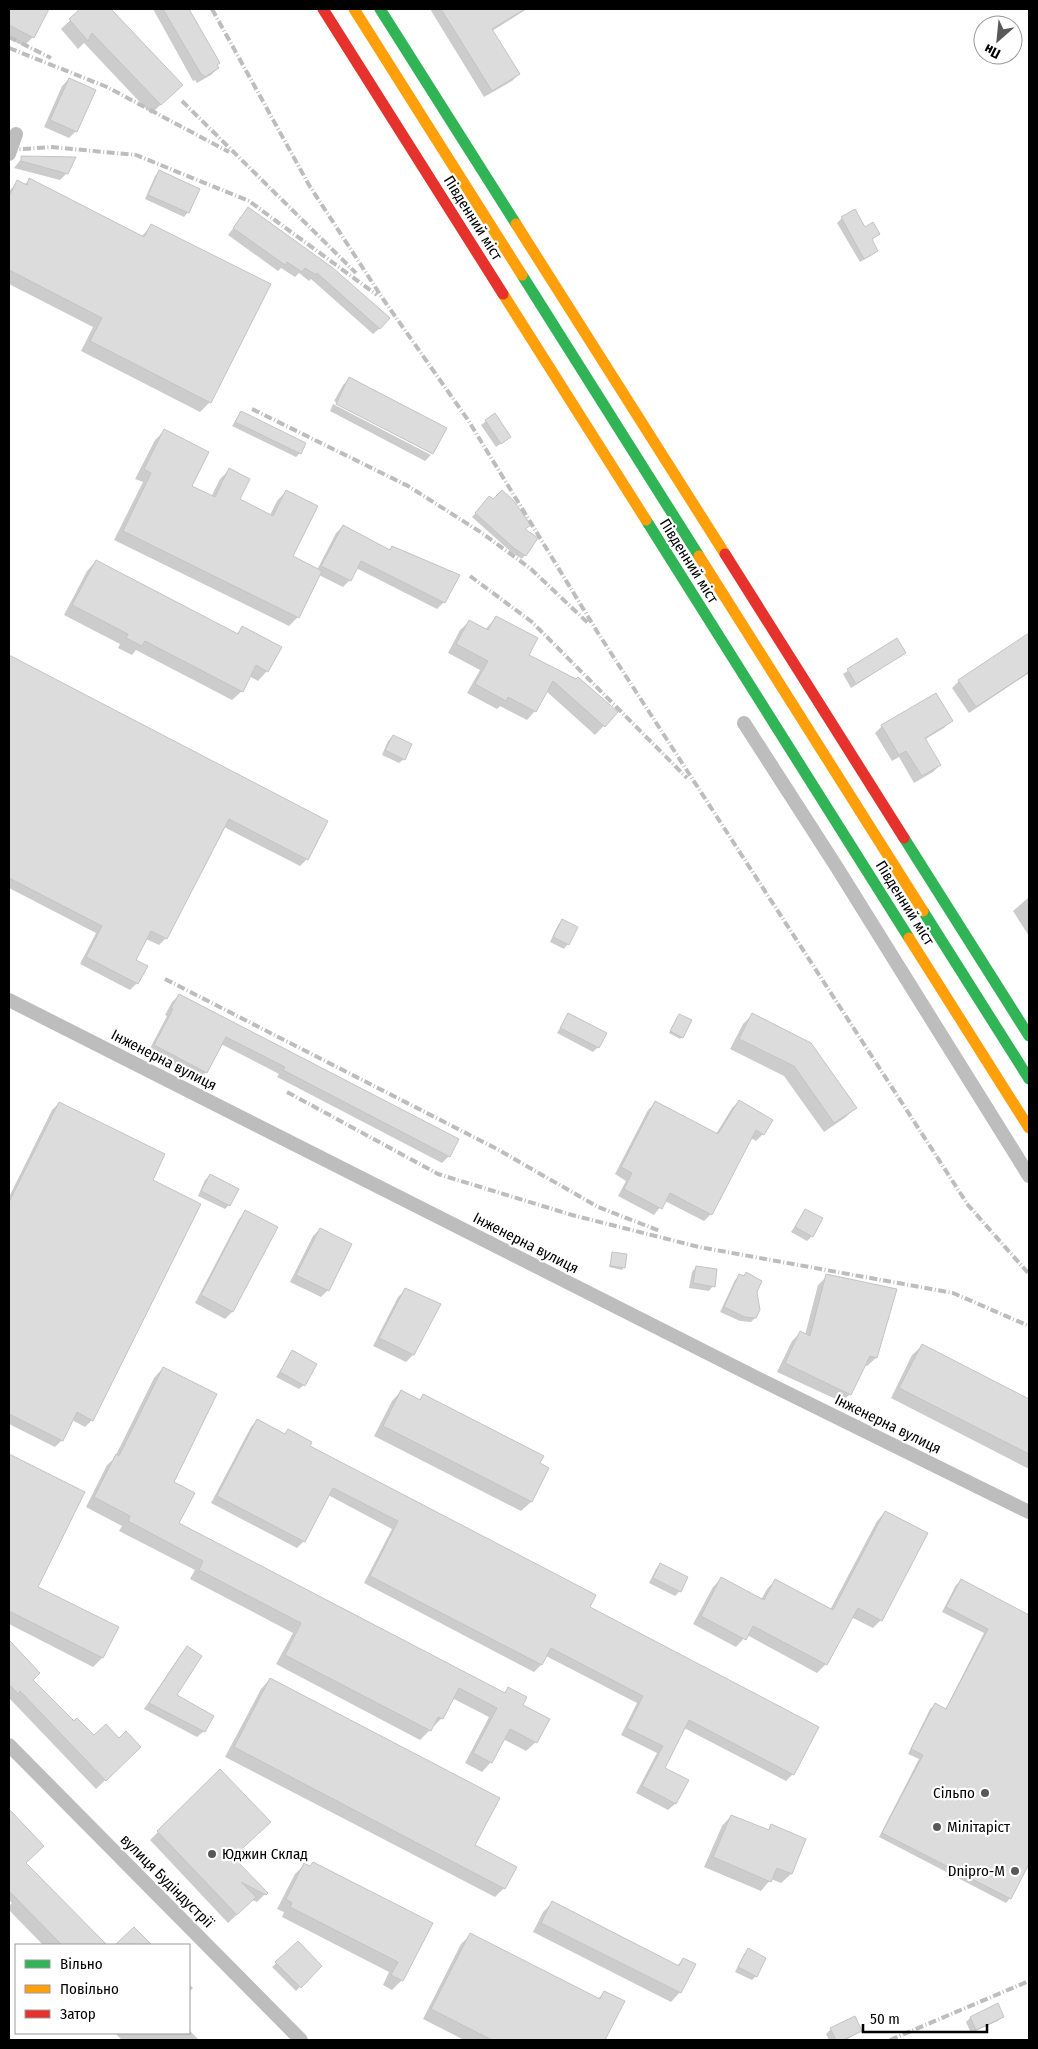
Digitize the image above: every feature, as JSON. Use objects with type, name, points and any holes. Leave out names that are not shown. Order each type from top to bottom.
[{"type":"main road","name":"Південний міст","points":[[323,9],[1029,1128]]},
{"type":"main road","points":[[354,9],[1029,1079]]},
{"type":"main road","points":[[380,9],[1029,1036]]},
{"type":"street","points":[[9,154],[16,134]]},
{"type":"street","points":[[744,723],[836,866],[1029,1176]]},
{"type":"street","name":"Інженерна вулиця","points":[[9,1000],[742,1370],[1029,1512]]},
{"type":"street","name":"вулиця Будіндустрії","points":[[9,1745],[301,2040]]},
{"type":"building","points":[[9,9],[49,9],[34,38],[9,25]]},
{"type":"building","points":[[80,9],[111,9],[183,85],[161,105],[92,33],[88,41],[69,19]]},
{"type":"building","points":[[163,9],[189,9],[220,63],[217,65],[219,68],[205,77],[201,74]]},
{"type":"building","points":[[441,9],[525,9],[492,29],[520,74],[492,91]]},
{"type":"building","points":[[69,78],[96,90],[77,132],[50,120]]},
{"type":"building","points":[[21,156],[76,157],[68,174],[21,161]]},
{"type":"building","points":[[159,170],[200,189],[189,213],[148,195]]},
{"type":"building","points":[[29,178],[144,237],[151,224],[271,284],[211,403],[90,341],[102,318],[9,270],[9,197],[17,180],[27,185]]},
{"type":"building","points":[[248,207],[333,268],[390,318],[380,329],[317,273],[316,275],[305,268],[302,272],[287,262],[285,265],[233,228]]},
{"type":"building","points":[[855,209],[865,227],[873,222],[880,234],[872,239],[878,251],[864,259],[841,217]]},
{"type":"building","points":[[349,377],[447,428],[433,454],[336,404]]},
{"type":"building","points":[[241,411],[306,443],[301,454],[235,422]]},
{"type":"building","points":[[495,413],[511,437],[501,444],[485,420]]},
{"type":"building","points":[[164,429],[209,452],[192,486],[215,497],[229,468],[250,479],[240,499],[273,516],[286,490],[318,506],[293,556],[322,571],[299,618],[123,531],[151,473],[144,469]]},
{"type":"building","points":[[502,490],[513,500],[531,525],[525,529],[538,538],[526,556],[515,549],[475,513],[489,496],[493,499]]},
{"type":"building","points":[[343,525],[390,550],[392,546],[460,575],[445,603],[361,561],[351,581],[321,566]]},
{"type":"building","points":[[96,560],[238,634],[242,626],[282,647],[268,672],[256,665],[243,692],[145,641],[142,646],[126,638],[128,634],[72,605]]},
{"type":"building","points":[[496,616],[538,638],[529,655],[576,679],[578,677],[618,712],[605,727],[553,681],[536,712],[508,697],[506,701],[475,684],[488,661],[456,644],[469,620],[488,630]]},
{"type":"building","points":[[1029,633],[1029,672],[976,707],[958,680]]},
{"type":"building","points":[[897,638],[906,653],[856,684],[847,669]]},
{"type":"building","points":[[9,655],[328,821],[308,860],[229,819],[167,939],[151,931],[136,960],[148,966],[138,984],[86,957],[102,926],[9,878]]},
{"type":"building","points":[[936,693],[953,721],[925,738],[941,765],[922,776],[906,751],[899,755],[881,725]]},
{"type":"building","points":[[393,735],[412,744],[405,760],[385,750]]},
{"type":"building","points":[[562,919],[578,927],[569,945],[553,937]]},
{"type":"building","points":[[179,994],[459,1139],[450,1157],[283,1070],[285,1067],[226,1037],[207,1073],[154,1045]]},
{"type":"building","points":[[568,1013],[607,1033],[599,1048],[560,1028]]},
{"type":"building","points":[[752,1013],[811,1043],[857,1108],[834,1123],[794,1066],[739,1039]]},
{"type":"building","points":[[679,1014],[692,1020],[683,1038],[670,1031]]},
{"type":"building","points":[[739,1100],[773,1120],[764,1135],[756,1130],[712,1215],[670,1193],[662,1209],[624,1189],[632,1173],[621,1167],[655,1101],[718,1134]]},
{"type":"building","points":[[59,1102],[165,1154],[153,1180],[201,1204],[93,1421],[77,1412],[63,1441],[9,1414],[9,1202]]},
{"type":"building","points":[[210,1174],[239,1189],[230,1206],[201,1191]]},
{"type":"building","points":[[805,1209],[823,1218],[813,1237],[795,1227]]},
{"type":"building","points":[[245,1210],[278,1227],[233,1312],[201,1295]]},
{"type":"building","points":[[320,1228],[352,1244],[329,1291],[296,1275]]},
{"type":"building","points":[[612,1252],[627,1254],[625,1268],[610,1266]]},
{"type":"building","points":[[696,1266],[717,1269],[715,1287],[693,1283]]},
{"type":"building","points":[[746,1272],[762,1281],[757,1292],[760,1310],[756,1318],[745,1317],[724,1307],[739,1274],[744,1276]]},
{"type":"building","points":[[826,1274],[897,1289],[877,1358],[870,1356],[851,1395],[785,1363],[800,1331],[810,1336]]},
{"type":"building","points":[[405,1288],[441,1304],[414,1355],[379,1338]]},
{"type":"building","points":[[922,1344],[1029,1399],[1029,1454],[899,1388]]},
{"type":"building","points":[[292,1350],[317,1364],[305,1386],[280,1372]]},
{"type":"building","points":[[163,1367],[217,1394],[174,1482],[195,1493],[179,1523],[505,1693],[508,1687],[527,1697],[523,1705],[550,1719],[537,1743],[510,1729],[492,1763],[473,1753],[497,1708],[459,1688],[443,1719],[438,1717],[431,1731],[285,1655],[301,1623],[199,1570],[203,1561],[128,1521],[130,1516],[94,1497],[116,1454],[119,1456]]},
{"type":"building","points":[[401,1390],[420,1400],[423,1394],[544,1456],[540,1463],[549,1468],[532,1502],[383,1426]]},
{"type":"building","points":[[257,1419],[285,1434],[288,1429],[312,1442],[310,1446],[596,1595],[590,1607],[819,1727],[794,1775],[689,1720],[665,1768],[689,1780],[676,1804],[642,1786],[663,1746],[627,1728],[643,1696],[551,1648],[542,1665],[370,1576],[398,1521],[333,1488],[305,1542],[217,1496]]},
{"type":"building","points":[[9,1454],[85,1492],[38,1587],[119,1627],[103,1658],[9,1611]]},
{"type":"building","points":[[885,1511],[928,1533],[882,1621],[858,1608],[827,1665],[753,1626],[746,1640],[701,1616],[721,1577],[764,1600],[775,1579],[833,1610]]},
{"type":"building","points":[[660,1563],[688,1577],[681,1592],[653,1578]]},
{"type":"building","points":[[961,1579],[1029,1615],[1029,1864],[1011,1899],[882,1833],[923,1755],[911,1749],[935,1703],[946,1709],[988,1629],[946,1607]]},
{"type":"building","points":[[9,1640],[40,1673],[33,1680],[74,1721],[77,1718],[94,1735],[106,1724],[119,1738],[126,1731],[141,1747],[106,1781],[20,1691],[18,1694],[9,1684]]},
{"type":"building","points":[[187,1646],[202,1656],[177,1695],[214,1716],[205,1732],[149,1703]]},
{"type":"building","points":[[270,1678],[500,1798],[475,1845],[517,1867],[505,1889],[234,1747]]},
{"type":"building","points":[[220,1769],[271,1822],[233,1857],[268,1893],[266,1895],[241,1882],[256,1897],[237,1915],[157,1831]]},
{"type":"building","points":[[9,1809],[44,1846],[26,1863],[106,1944],[61,1944],[9,1891]]},
{"type":"building","points":[[731,1815],[769,1830],[771,1824],[806,1839],[792,1874],[777,1868],[771,1882],[713,1857]]},
{"type":"building","points":[[313,1862],[433,1923],[403,1981],[391,1975],[398,1962],[290,1907],[292,1903],[286,1899],[304,1863],[310,1866]]},
{"type":"building","points":[[552,1901],[679,1966],[683,1958],[696,1964],[681,1993],[541,1923]]},
{"type":"building","points":[[134,1927],[151,1944],[116,1944]]},
{"type":"building","points":[[470,1933],[600,1999],[604,1991],[625,2001],[605,2040],[492,2040],[431,2009]]},
{"type":"building","points":[[298,1941],[322,1966],[301,1988],[275,1962]]},
{"type":"building","points":[[748,1948],[766,1958],[757,1977],[738,1967]]},
{"type":"building","points":[[998,2003],[1004,2017],[976,2030],[970,2017]]},
{"type":"building","points":[[855,2016],[862,2031],[843,2040],[836,2040],[830,2028]]},
{"type":"railway","points":[[212,9],[309,185],[383,299],[468,420],[598,633],[968,1205],[1029,1274]]},
{"type":"railway","points":[[9,37],[51,58]]},
{"type":"railway","points":[[9,48],[107,87],[229,152]]},
{"type":"railway","points":[[182,101],[356,273]]},
{"type":"railway","points":[[9,150],[52,147],[136,155],[249,201],[377,295]]},
{"type":"railway","points":[[252,409],[408,486],[482,533],[531,569],[588,623]]},
{"type":"railway","points":[[470,576],[532,622],[687,778]]},
{"type":"railway","points":[[165,979],[497,1149],[598,1207],[660,1231]]},
{"type":"railway","points":[[287,1092],[438,1174],[572,1215],[699,1247],[953,1293],[1029,1326]]},
{"type":"railway","points":[[890,2040],[1029,1981]]},
{"type":"traffic: fast","points":[[380,9],[516,224]]},
{"type":"traffic: fast","points":[[522,275],[699,556]]},
{"type":"traffic: fast","points":[[646,520],[909,938]]},
{"type":"traffic: fast","points":[[904,838],[1029,1036]]},
{"type":"traffic: fast","points":[[923,911],[1029,1079]]},
{"type":"traffic: slow","points":[[354,9],[522,275]]},
{"type":"traffic: slow","points":[[516,224],[725,554]]},
{"type":"traffic: slow","points":[[503,294],[646,520]]},
{"type":"traffic: slow","points":[[699,556],[923,911]]},
{"type":"traffic: slow","points":[[909,938],[1029,1128]]},
{"type":"traffic: jam","points":[[323,9],[503,294]]},
{"type":"traffic: jam","points":[[725,554],[904,838]]},
{"type":"place","name":"Сільпо","points":[[985,1793]]},
{"type":"place","name":"Мілітаріст","points":[[937,1827]]},
{"type":"place","name":"Юджин Склад","points":[[212,1854]]},
{"type":"place","name":"Dnipro-M","points":[[1015,1871]]}]
